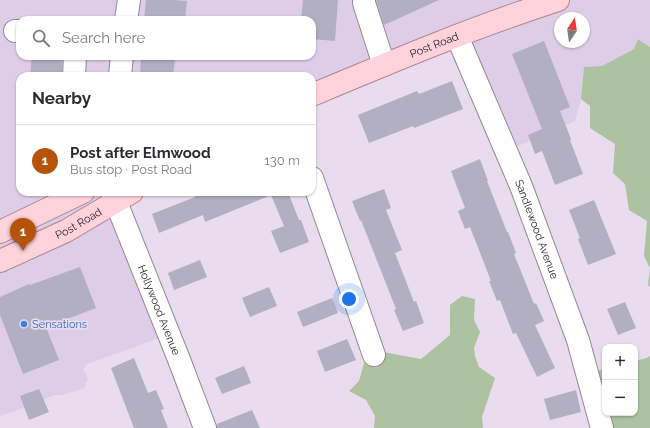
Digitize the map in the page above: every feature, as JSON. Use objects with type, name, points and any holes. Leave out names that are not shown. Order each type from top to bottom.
[{"type":"main road","name":"Post Road","points":[[316,93],[457,36],[520,12],[558,0]]},
{"type":"main road","points":[[0,232],[75,196]]},
{"type":"main road","name":"Post Road","points":[[0,260],[66,231],[118,196]]},
{"type":"main road","points":[[0,219],[40,213]]},
{"type":"street","points":[[127,16],[129,0]]},
{"type":"street","points":[[364,0],[384,66]]},
{"type":"street","name":"Sandlewood Avenue","points":[[457,36],[524,193],[578,340],[602,428]]},
{"type":"street","points":[[74,72],[75,60]]},
{"type":"street","points":[[120,72],[122,60]]},
{"type":"street","points":[[316,189],[374,355]]},
{"type":"street","name":"Hollywood Avenue","points":[[120,196],[204,428]]},
{"type":"shaded area","points":[[0,0],[650,0],[650,47],[639,39],[634,49],[602,66],[584,67],[581,99],[575,121],[509,150],[459,35],[316,89],[316,72],[16,72],[16,196],[112,196],[165,336],[87,364],[83,369],[88,379],[84,388],[63,395],[54,395],[0,416]]},
{"type":"green space","points":[[638,39],[650,47],[650,268],[644,256],[647,221],[629,210],[625,184],[613,173],[615,144],[590,128],[590,106],[581,99],[584,67],[602,66],[634,49]]},
{"type":"green space","points":[[650,268],[650,287],[648,285]]},
{"type":"green space","points":[[462,296],[475,299],[474,320],[480,332],[474,348],[475,356],[479,367],[495,378],[482,417],[483,428],[374,428],[375,416],[366,400],[349,391],[359,381],[369,346],[383,352],[421,359],[450,335],[450,305]]},
{"type":"green space","points":[[650,356],[650,428],[604,428],[590,373],[602,370],[602,416],[638,416],[638,360]]},
{"type":"building","points":[[146,0],[187,1],[185,16],[144,16]]},
{"type":"building","points":[[303,0],[338,0],[335,41],[316,39],[316,16],[301,16]]},
{"type":"building","points":[[376,0],[439,0],[384,25]]},
{"type":"building","points":[[544,41],[570,107],[560,111],[583,174],[555,185],[542,151],[535,154],[528,135],[542,129],[512,54]]},
{"type":"building","points":[[32,60],[62,60],[62,72],[30,72]]},
{"type":"building","points":[[141,60],[175,60],[173,72],[140,72]]},
{"type":"building","points":[[452,81],[463,109],[414,128],[413,126],[369,143],[358,115],[417,91],[419,94]]},
{"type":"building","points":[[480,159],[487,181],[516,253],[514,254],[534,304],[536,303],[544,321],[535,325],[555,368],[537,377],[516,333],[513,334],[500,300],[497,301],[489,281],[491,281],[470,227],[465,229],[458,211],[465,208],[451,171]]},
{"type":"building","points":[[384,189],[391,208],[386,210],[402,250],[395,253],[414,302],[416,301],[424,323],[403,331],[394,310],[396,309],[352,201]]},
{"type":"building","points":[[269,196],[205,222],[203,215],[159,233],[152,214],[195,197]]},
{"type":"building","points":[[271,196],[290,196],[309,242],[280,253],[271,231],[284,226]]},
{"type":"building","points":[[594,200],[616,254],[588,265],[578,239],[580,238],[569,210]]},
{"type":"building","points":[[200,260],[207,277],[174,290],[168,273]]},
{"type":"building","points":[[80,267],[96,308],[46,327],[59,360],[23,374],[0,315],[0,297],[29,284],[30,285]]},
{"type":"building","points":[[269,287],[277,306],[250,317],[242,298]]},
{"type":"building","points":[[332,298],[338,313],[303,327],[297,312]]},
{"type":"building","points":[[625,302],[636,328],[618,335],[607,309]]},
{"type":"building","points":[[347,339],[356,360],[325,372],[317,351]]},
{"type":"building","points":[[134,358],[148,393],[156,390],[164,409],[161,410],[168,428],[134,428],[111,368]]},
{"type":"building","points":[[244,366],[251,383],[222,394],[215,378]]},
{"type":"building","points":[[39,389],[49,412],[29,420],[20,396]]},
{"type":"building","points":[[576,390],[581,412],[550,420],[544,399]]},
{"type":"building","points":[[252,410],[260,428],[217,428],[217,424]]},
{"type":"place","name":"Post after Elmwood","points":[[23,251]]},
{"type":"place","name":"Sensations","points":[[24,324]]}]
